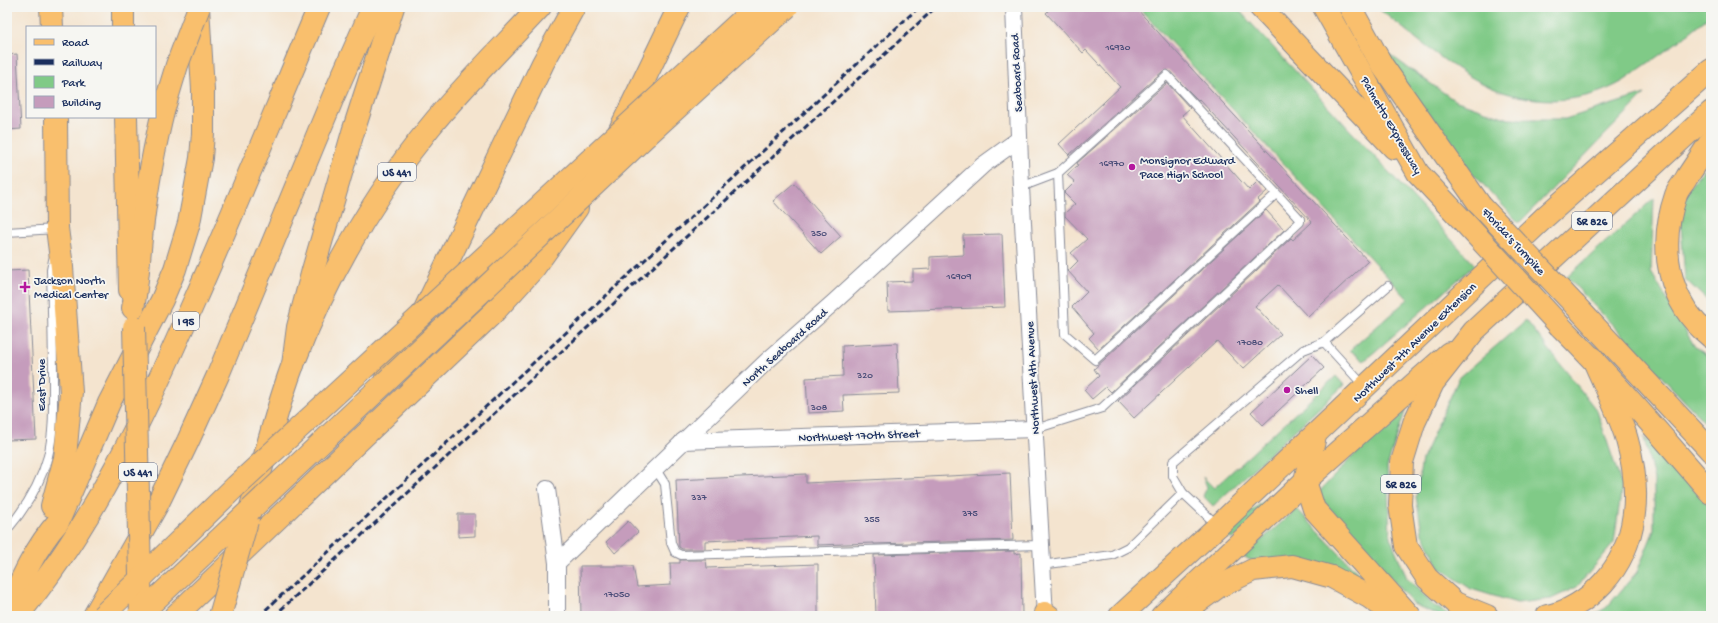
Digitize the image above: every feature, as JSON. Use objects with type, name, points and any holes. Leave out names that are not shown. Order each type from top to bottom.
[{"type":"main road","points":[[51,7],[52,26]]},
{"type":"main road","points":[[123,7],[123,26]]},
{"type":"main road","points":[[134,318],[145,205],[156,144],[164,108],[177,65],[199,7]]},
{"type":"main road","points":[[7,611],[23,576],[46,536],[58,522],[109,403],[162,300],[180,253],[192,208],[202,145],[203,97],[199,7]]},
{"type":"main road","name":"I 95","points":[[17,616],[47,578],[82,523],[127,444],[153,392],[212,262],[319,7]]},
{"type":"main road","points":[[94,616],[158,503],[188,441],[218,375],[328,109],[373,7]]},
{"type":"main road","points":[[293,365],[298,327],[335,192],[355,124],[393,7]]},
{"type":"main road","name":"US 441","points":[[220,616],[293,365],[335,273],[388,185],[419,142],[441,115],[540,7]]},
{"type":"main road","points":[[318,480],[359,414],[388,374],[415,330],[543,63],[574,7]]},
{"type":"main road","points":[[175,616],[494,312],[547,250],[580,203],[612,145],[679,7]]},
{"type":"main road","points":[[102,616],[236,486],[756,7]]},
{"type":"main road","points":[[138,616],[644,138],[787,7]]},
{"type":"main road","points":[[1260,7],[1418,173]]},
{"type":"main road","name":"Palmetto Expressway","points":[[1324,7],[1418,173],[1560,326],[1593,358]]},
{"type":"main road","name":"Florida's Turnpike","points":[[1350,7],[1382,65],[1480,205],[1711,451]]},
{"type":"main road","name":"Northwest 7th Avenue Extension","points":[[1120,616],[1315,436],[1546,216],[1711,70]]},
{"type":"main road","name":"SR 826","points":[[1487,616],[1455,603],[1426,578],[1406,546],[1400,505],[1402,462],[1414,423],[1432,384],[1474,331],[1711,112]]},
{"type":"main road","points":[[46,536],[48,516],[65,458],[71,392],[62,267],[57,228],[56,118]]},
{"type":"main road","name":"US 441","points":[[126,118],[128,283],[134,318],[141,616]]},
{"type":"main road","points":[[1711,141],[1676,194],[1667,230],[1668,264],[1678,298],[1698,327],[1711,337]]},
{"type":"main road","points":[[1162,616],[1305,481],[1474,331]]},
{"type":"main road","points":[[1593,358],[1650,421],[1711,493]]},
{"type":"main road","points":[[1547,616],[1560,614],[1592,595],[1614,570],[1629,542],[1635,511],[1635,476],[1627,439],[1593,358]]},
{"type":"main road","points":[[1315,436],[1305,481],[1314,509],[1410,616]]},
{"type":"main road","points":[[1178,616],[1218,587],[1253,570],[1292,566],[1332,577],[1369,597],[1396,616]]},
{"type":"street","name":"Seaboard Road","points":[[1014,7],[1019,139]]},
{"type":"street","name":"Northwest 4th Avenue","points":[[1019,139],[1046,615]]},
{"type":"street","name":"North Seaboard Road","points":[[556,563],[767,361],[834,302],[982,165],[1019,139]]},
{"type":"street","name":"Northwest 170th Street","points":[[683,442],[1035,429]]},
{"type":"street","points":[[547,489],[556,563],[557,616]]},
{"type":"lane","points":[[1021,188],[1058,173],[1166,75],[1300,219],[1299,224],[1102,408],[1035,429]]},
{"type":"lane","points":[[1058,173],[1065,334],[1095,360],[1276,194]]},
{"type":"lane","points":[[7,232],[57,228]]},
{"type":"lane","name":"East Drive","points":[[7,530],[16,520],[39,480],[46,463],[50,446],[53,399],[51,270],[57,228]]},
{"type":"lane","points":[[1218,526],[1183,493],[1174,476],[1173,462],[1303,350],[1324,342],[1388,286]]},
{"type":"lane","points":[[1324,342],[1365,388]]},
{"type":"lane","points":[[655,468],[665,484],[671,543],[675,552],[681,554],[1041,545]]},
{"type":"lane","points":[[1042,565],[1112,555],[1128,547],[1183,493]]},
{"type":"green space","points":[[1138,7],[1236,7],[1475,265],[1364,361],[1350,350],[1408,299]]},
{"type":"green space","points":[[1318,7],[1322,7],[1454,100],[1509,119],[1565,119],[1645,94],[1519,223]]},
{"type":"green space","points":[[1376,7],[1711,7],[1711,15],[1668,49],[1619,83],[1601,92],[1569,99],[1553,100],[1521,97],[1490,87],[1445,60]]},
{"type":"green space","points":[[1711,161],[1711,304],[1685,279],[1679,199]]},
{"type":"green space","points":[[1654,198],[1651,272],[1695,347],[1711,358],[1711,429],[1567,277]]},
{"type":"green space","points":[[1526,320],[1597,411],[1622,486],[1614,543],[1577,587],[1551,599],[1517,603],[1471,589],[1440,568],[1422,532],[1416,497],[1422,459],[1459,378]]},
{"type":"green space","points":[[1336,376],[1344,385],[1213,506],[1203,496],[1207,487],[1203,477],[1214,488]]},
{"type":"green space","points":[[1410,396],[1387,467],[1390,537],[1407,578],[1433,605],[1451,616],[1440,616],[1413,604],[1317,494]]},
{"type":"green space","points":[[1644,437],[1711,508],[1711,616],[1591,616],[1606,608],[1637,572],[1654,530],[1654,480]]},
{"type":"green space","points":[[1270,497],[1264,510],[1234,539],[1227,538],[1252,510]]},
{"type":"green space","points":[[1297,509],[1373,589],[1250,560],[1243,556]]},
{"type":"building","points":[[1052,7],[1135,7],[1368,261],[1308,317],[1278,285],[1255,306],[1281,334],[1243,369],[1217,341],[1134,418],[1118,401],[1291,238],[1293,240],[1312,222],[1199,99],[1198,100],[1168,70],[1163,71],[1069,155],[1059,144],[1120,87],[1086,50],[1083,53],[1046,13]]},
{"type":"building","points":[[17,54],[21,129],[7,130],[7,55]]},
{"type":"building","points":[[1167,83],[1190,108],[1182,115],[1249,190],[1258,181],[1267,191],[1257,200],[1259,202],[1099,349],[1089,338],[1094,333],[1072,307],[1087,292],[1068,271],[1078,261],[1071,253],[1087,239],[1065,216],[1065,213],[1075,204],[1064,193],[1075,182],[1067,175],[1078,165],[1077,163]]},
{"type":"building","points":[[794,183],[841,236],[821,254],[773,201]]},
{"type":"building","points":[[1266,210],[1284,230],[1111,392],[1106,387],[1092,399],[1084,390],[1099,376],[1094,369]]},
{"type":"building","points":[[1002,234],[1005,307],[888,311],[887,282],[913,281],[913,270],[930,269],[930,257],[964,255],[963,235]]},
{"type":"building","points":[[28,270],[36,439],[7,440],[7,271]]},
{"type":"building","points":[[897,343],[899,393],[843,395],[844,411],[808,413],[806,378],[843,376],[842,346]]},
{"type":"building","name":"Shell","points":[[1312,355],[1324,368],[1263,425],[1251,412]]},
{"type":"building","points":[[1010,473],[1013,540],[817,545],[817,536],[705,541],[705,549],[682,549],[679,547],[676,480],[806,474],[806,483]]},
{"type":"building","points":[[458,514],[475,514],[475,536],[458,537]]},
{"type":"building","points":[[628,521],[638,532],[615,553],[606,542]]},
{"type":"building","points":[[1014,551],[1014,554],[1021,553],[1022,616],[876,616],[874,555]]},
{"type":"building","points":[[680,560],[706,560],[707,568],[818,564],[818,616],[581,616],[580,566],[633,566],[637,587],[671,585],[670,563],[680,563]]},
{"type":"railway","points":[[259,616],[919,7]]},
{"type":"railway","points":[[274,616],[936,7]]},
{"type":"place","name":"Monsignor Edward Pace High School","points":[[1132,167]]},
{"type":"place","name":"Jackson North Medical Center","points":[[25,287]]},
{"type":"place","name":"Shell","points":[[1287,390]]}]
